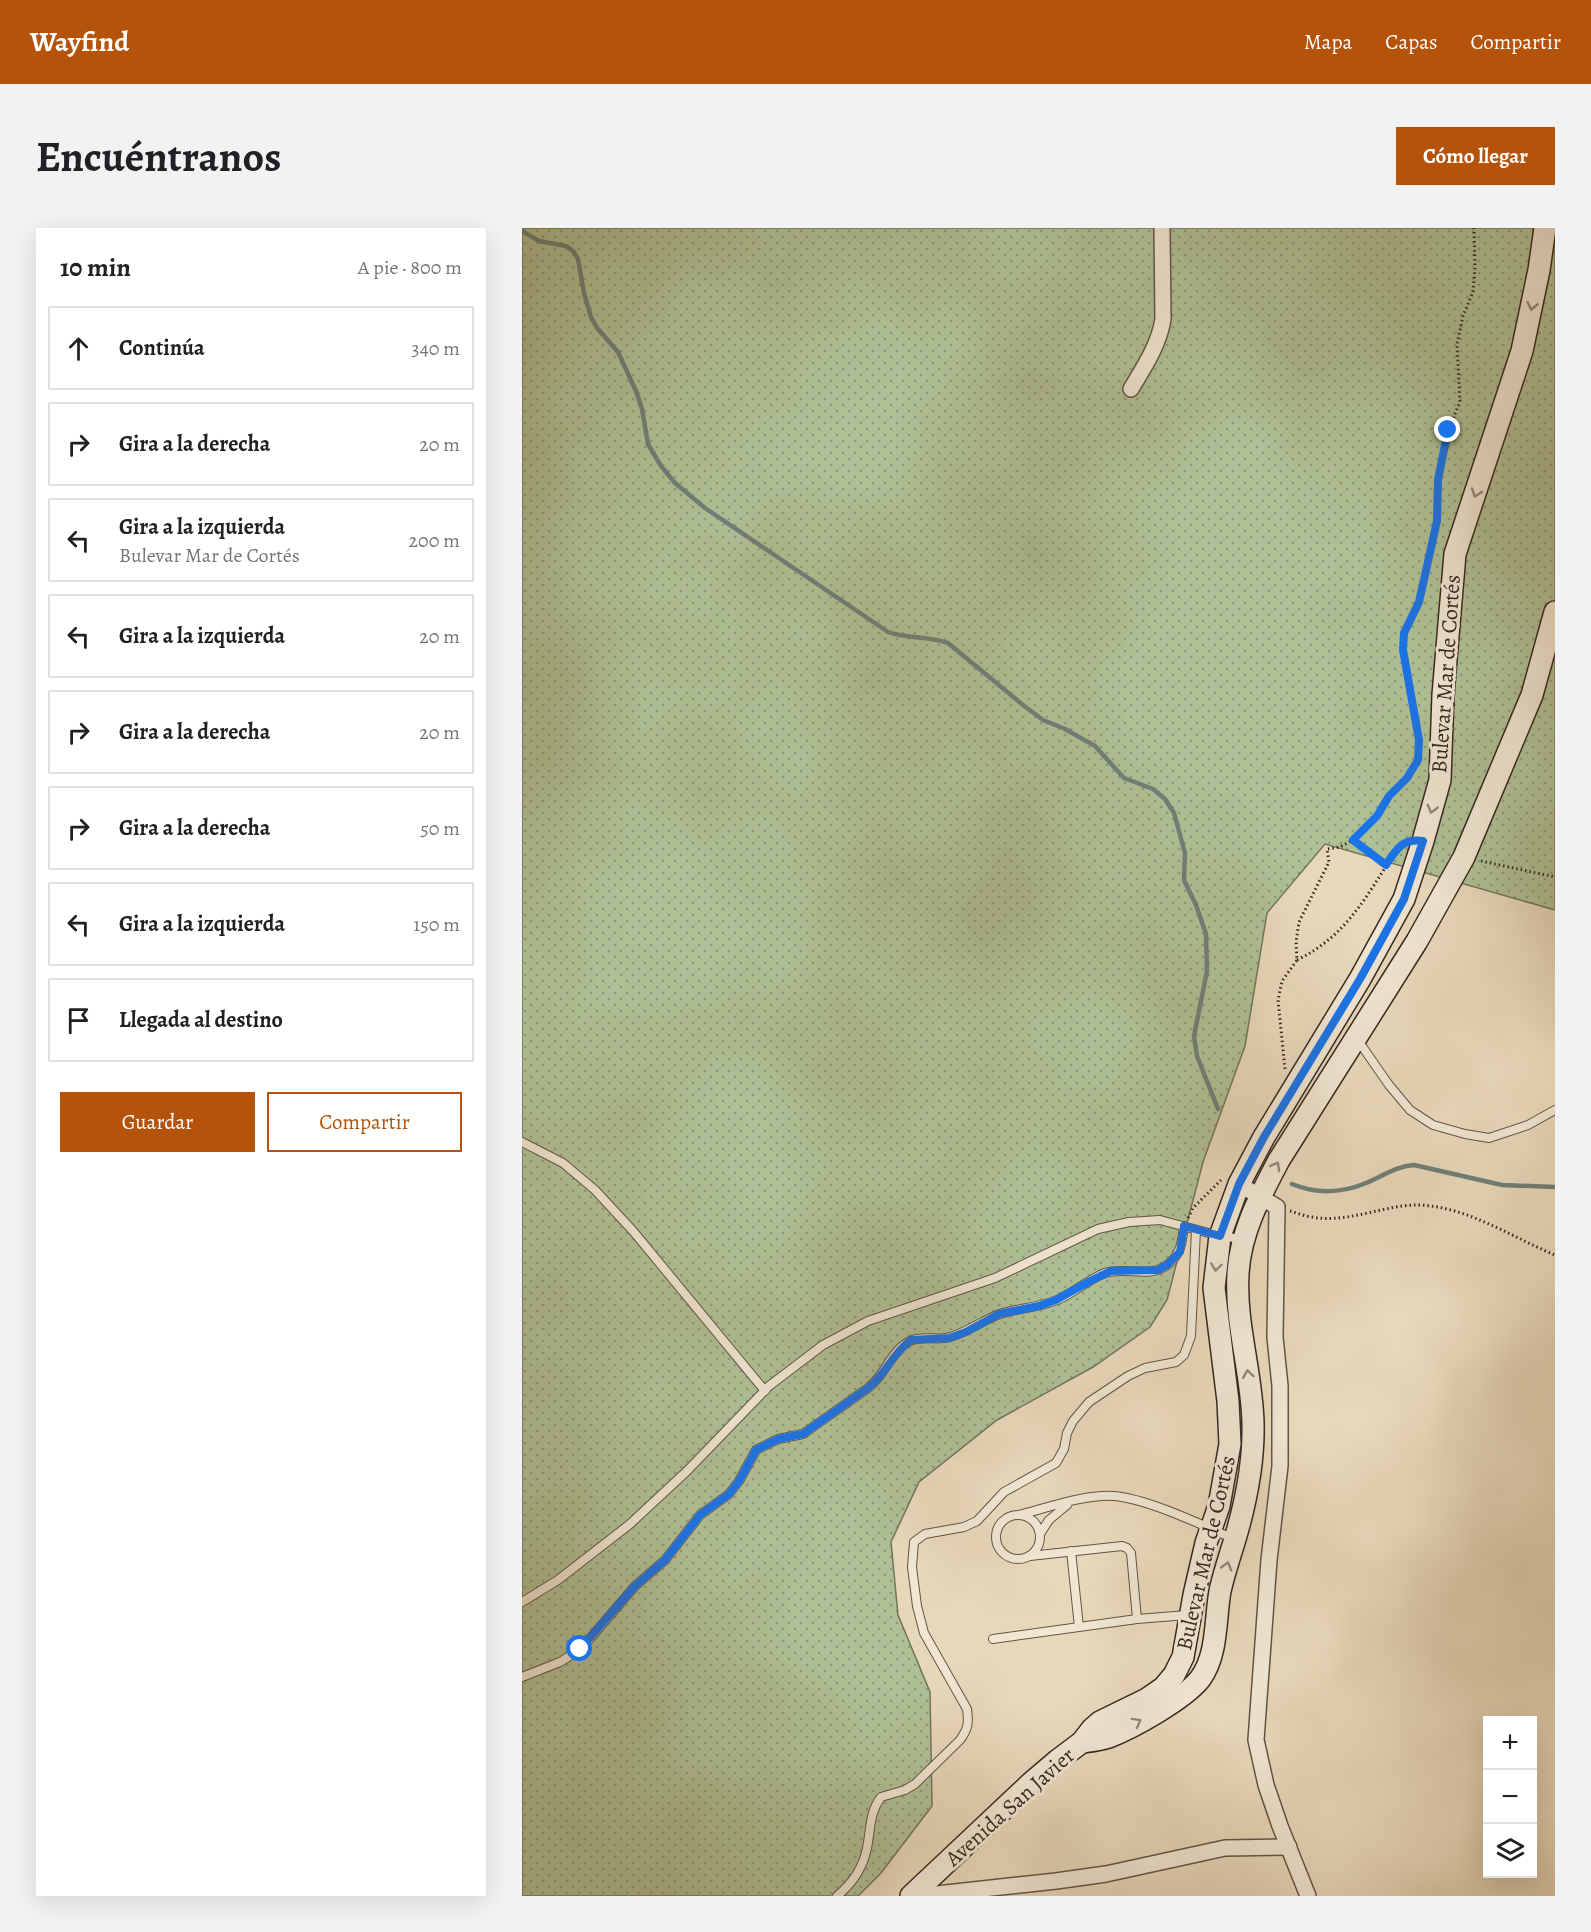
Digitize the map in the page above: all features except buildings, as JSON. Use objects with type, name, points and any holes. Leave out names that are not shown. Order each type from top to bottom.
[{"type":"street","points":[[1131,389],[1161,331],[1163,319],[1162,228]]},
{"type":"street","name":"Bulevar Mar de Cortés","points":[[1082,1742],[1101,1722],[1148,1699],[1163,1688],[1174,1675],[1183,1657],[1198,1574],[1219,1506],[1230,1444],[1228,1401],[1214,1288],[1220,1236],[1239,1184],[1264,1137],[1337,1018],[1404,899],[1423,841],[1440,780],[1443,695],[1455,554],[1522,351],[1539,270],[1545,228]]},
{"type":"street","points":[[1308,1896],[1266,1785],[1257,1740],[1269,1560],[1280,1466],[1280,1386],[1275,1337],[1268,1202],[1279,1160],[1417,941],[1464,857],[1532,695],[1555,612]]},
{"type":"street","points":[[1337,1018],[1356,1038]]},
{"type":"street","points":[[1239,1184],[1268,1202]]},
{"type":"street","points":[[1082,1742],[1108,1737],[1175,1701],[1201,1678],[1210,1659],[1220,1592],[1235,1539],[1251,1463],[1253,1424],[1238,1305],[1238,1273],[1243,1239],[1268,1202]]},
{"type":"street","points":[[1174,1675],[1191,1689]]},
{"type":"street","name":"Avenida San Javier","points":[[911,1896],[1031,1783],[1082,1742]]},
{"type":"street","points":[[918,1896],[1106,1874],[1225,1848],[1289,1847]]},
{"type":"lane","points":[[1356,1038],[1389,1085],[1410,1110],[1433,1125],[1489,1138],[1528,1125],[1555,1110]]},
{"type":"lane","points":[[522,1142],[563,1163],[595,1190],[633,1231],[765,1391]]},
{"type":"lane","points":[[522,1602],[558,1580],[630,1524],[687,1471],[765,1391],[823,1345],[868,1321],[994,1278],[1098,1228],[1130,1222],[1160,1220],[1220,1236],[1243,1239]]},
{"type":"lane","points":[[522,1677],[560,1662],[580,1649],[635,1586],[665,1560],[700,1515],[729,1494],[756,1450],[778,1439],[803,1434],[874,1384],[893,1357],[911,1340],[949,1338],[966,1332],[999,1314],[1056,1300],[1111,1271],[1158,1270],[1167,1265],[1180,1252],[1184,1226]]},
{"type":"lane","points":[[837,1896],[848,1887],[860,1870],[867,1849],[872,1813],[881,1797],[905,1790],[915,1784],[960,1740],[969,1723],[967,1709],[924,1633],[917,1606],[912,1567],[914,1542],[924,1534],[964,1527],[977,1521],[1004,1492],[1056,1463],[1064,1449],[1067,1432],[1089,1402],[1128,1376],[1145,1368],[1176,1362],[1184,1355],[1191,1336],[1196,1230]]},
{"type":"lane","points":[[1137,1619],[1131,1552],[1127,1548],[1122,1546],[1030,1556],[1024,1559],[1010,1558],[999,1550],[997,1530],[1000,1524],[1005,1519],[1070,1502],[1092,1497],[1113,1496],[1132,1499],[1235,1539]]},
{"type":"lane","points":[[1040,1534],[1049,1521],[1070,1502]]},
{"type":"lane","points":[[1019,1515],[1032,1520],[1040,1534],[1039,1545],[1030,1556]]},
{"type":"lane","points":[[1071,1551],[1079,1628]]},
{"type":"lane","points":[[993,1639],[1137,1619],[1191,1614]]},
{"type":"path","points":[[1297,960],[1296,942],[1299,922],[1329,862],[1327,849],[1340,847],[1353,840],[1377,816],[1389,796],[1407,778],[1418,760],[1419,740],[1403,650],[1404,633],[1419,602],[1437,521],[1438,480],[1443,451],[1448,430],[1460,402],[1457,344],[1463,316],[1473,292],[1474,228]]},
{"type":"path","points":[[1353,840],[1386,865]]},
{"type":"path","points":[[1284,1076],[1278,1000],[1282,981],[1297,960],[1316,951],[1336,936],[1351,918],[1396,851],[1406,842],[1423,841]]},
{"type":"path","points":[[1464,857],[1555,877]]},
{"type":"path","points":[[1268,1202],[1313,1218],[1329,1218],[1416,1205],[1432,1206],[1471,1216],[1555,1255]]},
{"type":"green space","points":[[522,228],[1555,228],[1555,910],[1325,844],[1267,913],[1245,1046],[1203,1162],[1167,1300],[1150,1327],[1093,1367],[997,1420],[919,1482],[891,1542],[898,1615],[930,1692],[932,1806],[881,1873],[858,1896],[522,1896]]},
{"type":"waterway","points":[[522,231],[539,241],[566,246],[574,252],[578,259],[591,317],[597,328],[618,352],[642,409],[648,444],[661,466],[675,483],[705,508],[888,632],[948,643],[1043,720],[1095,746],[1124,778],[1153,789],[1165,799],[1174,813],[1185,853],[1184,880],[1206,934],[1207,971],[1194,1036],[1197,1056],[1218,1109]]},
{"type":"waterway","points":[[1292,1184],[1320,1191],[1338,1190],[1357,1186],[1395,1169],[1414,1165],[1502,1185],[1555,1187]]},
{"type":"route","points":[[580,1649],[635,1586],[665,1560],[700,1515],[729,1494],[756,1450],[778,1439],[803,1434],[874,1384],[893,1357],[911,1340],[949,1338],[966,1332],[999,1314],[1056,1300],[1111,1271],[1149,1272],[1158,1270],[1167,1265],[1180,1252],[1184,1226],[1220,1236],[1239,1184],[1264,1137],[1360,979],[1404,899],[1423,841],[1406,842],[1386,865],[1353,840],[1377,816],[1389,796],[1407,778],[1418,760],[1419,740],[1403,650],[1404,633],[1419,602],[1437,521],[1438,480],[1448,430]]}]
